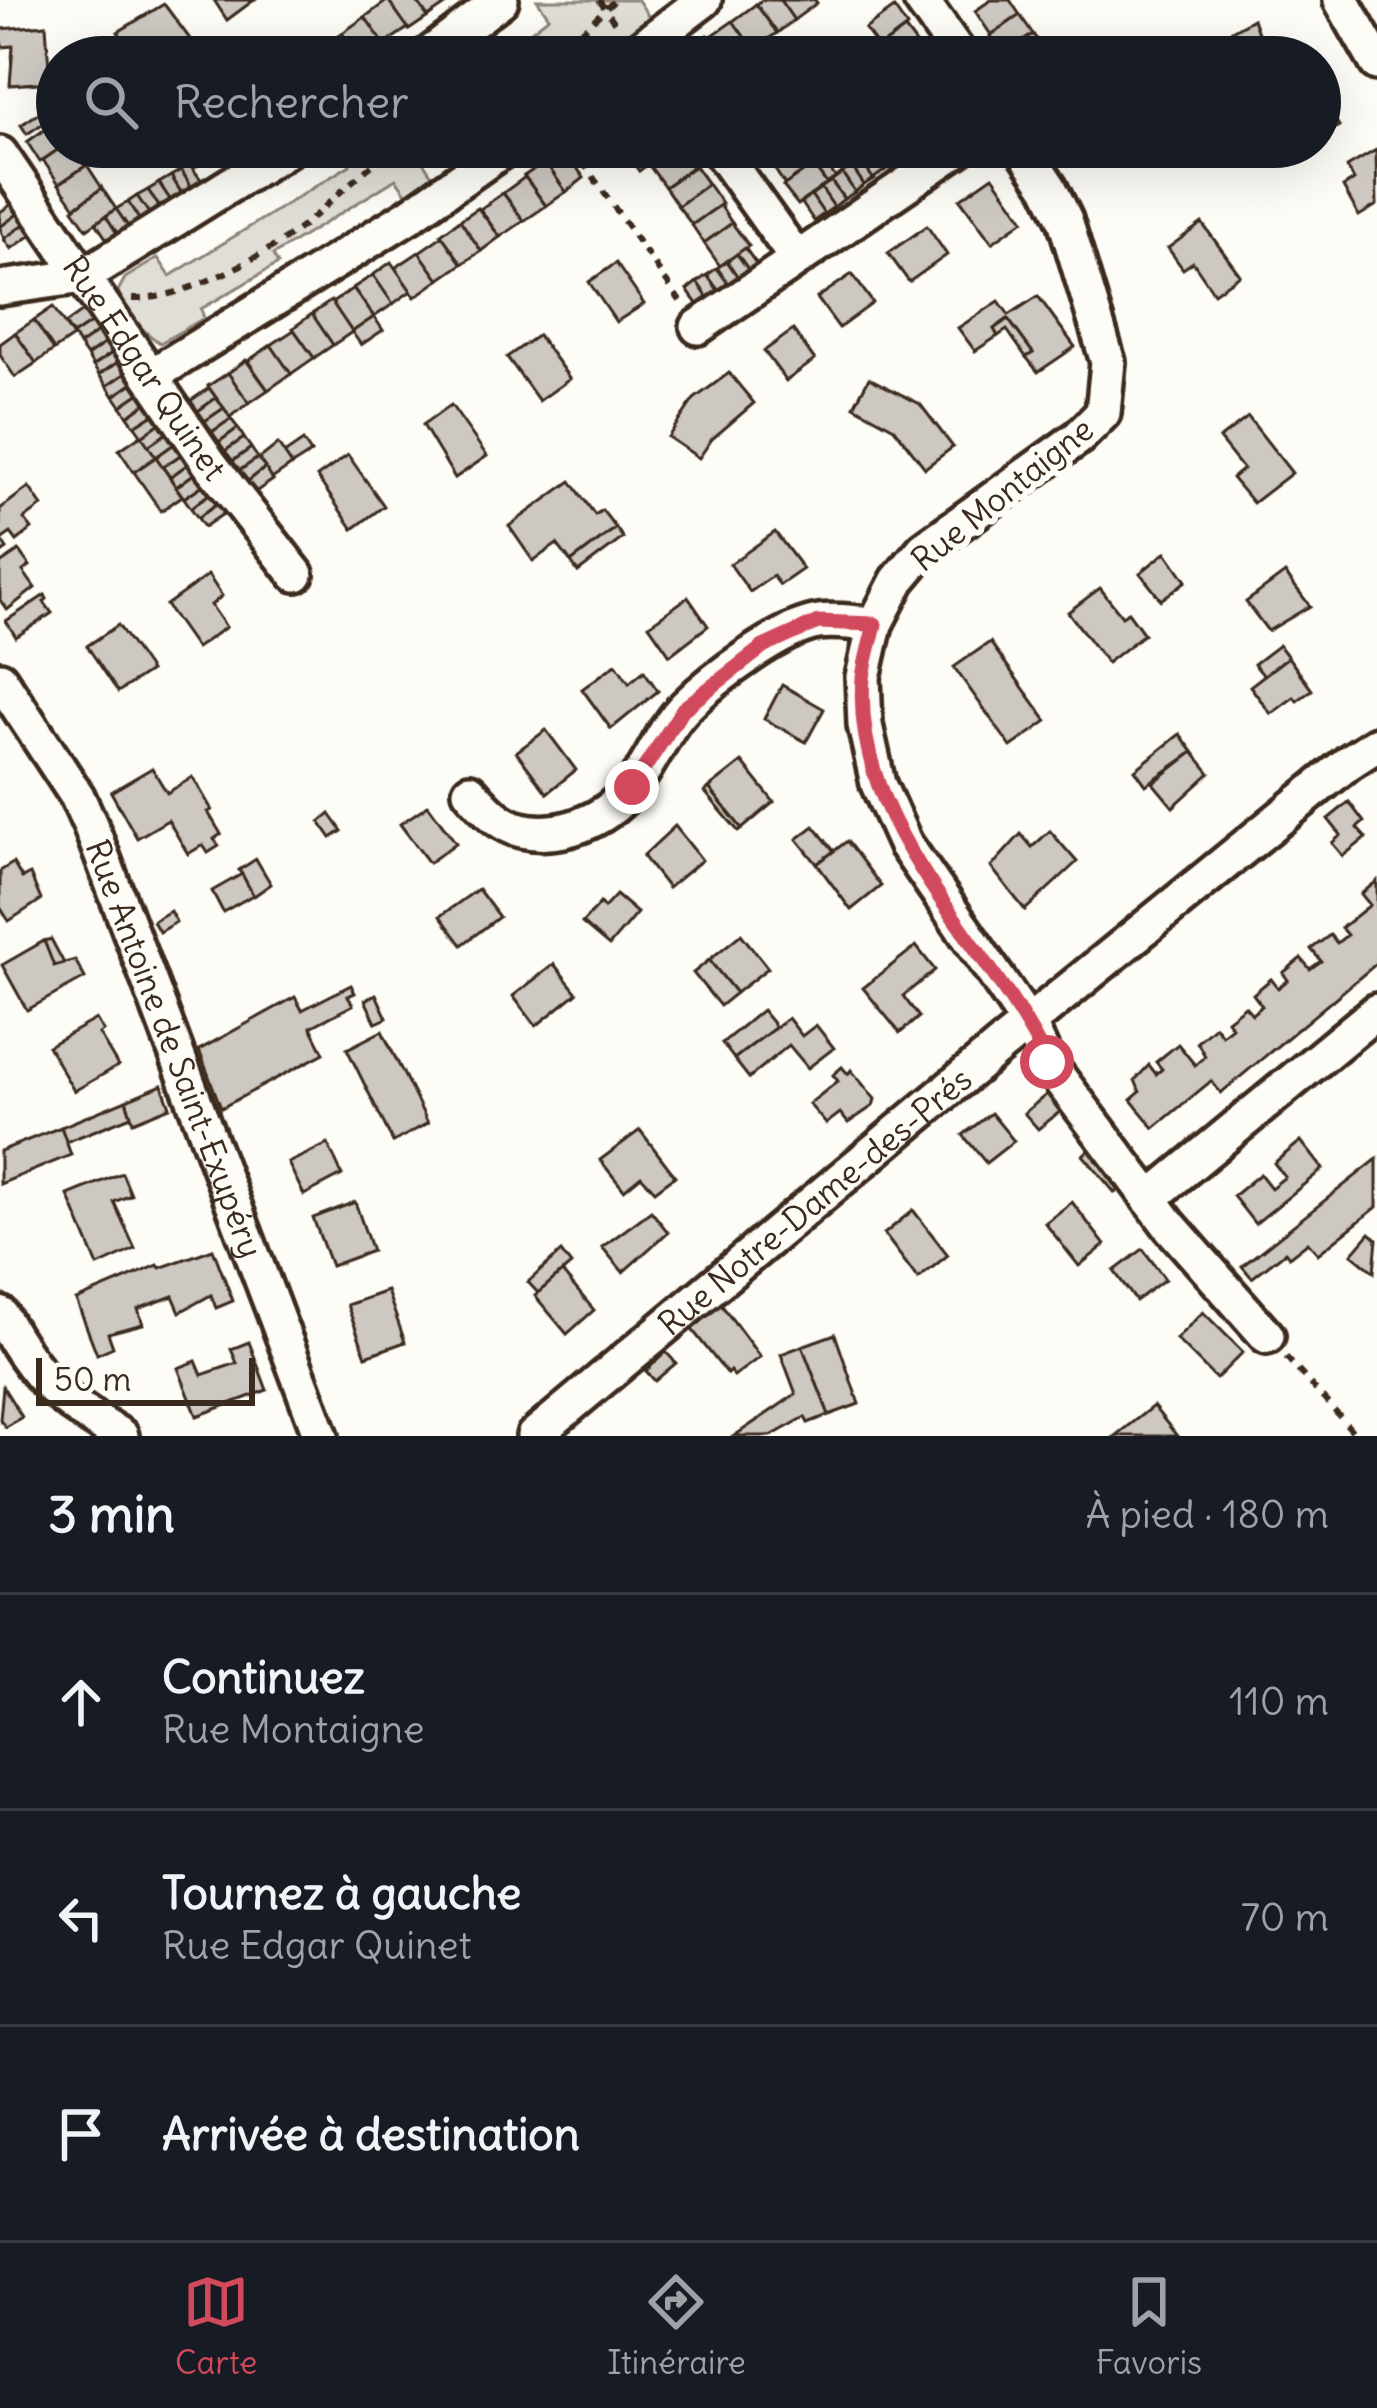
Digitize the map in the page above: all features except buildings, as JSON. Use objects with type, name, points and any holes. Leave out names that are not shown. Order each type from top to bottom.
[{"type":"street","points":[[454,36],[501,0]]},
{"type":"street","points":[[656,36],[704,0]]},
{"type":"street","points":[[921,0],[946,36]]},
{"type":"street","points":[[1341,0],[1377,63]]},
{"type":"street","name":"Rue Edgar Quinet","points":[[0,154],[210,464],[296,574]]},
{"type":"street","points":[[0,288],[84,276],[257,168]]},
{"type":"street","points":[[152,376],[409,216],[477,168]]},
{"type":"street","points":[[732,168],[797,259]]},
{"type":"street","points":[[698,327],[931,168]]},
{"type":"street","name":"Rue Montaigne","points":[[1036,168],[1065,220],[1108,362],[1103,412],[1078,437],[925,549],[898,580],[875,624],[863,677],[865,725],[878,784],[905,844],[1028,1022],[1047,1062],[1149,1199],[1267,1336]]},
{"type":"street","points":[[470,791],[491,815],[519,830],[550,831],[585,824],[609,812],[632,787],[683,709],[763,647],[818,622],[875,624]]},
{"type":"street","name":"Rue Antoine de Saint-Exupéry","points":[[0,679],[77,796],[91,827],[321,1436]]},
{"type":"street","name":"Rue Notre-Dame-des-Prés","points":[[534,1436],[1028,1022],[1377,744]]},
{"type":"street","points":[[1149,1199],[1377,1011]]},
{"type":"street","points":[[0,1314],[40,1379],[77,1421],[121,1436]]},
{"type":"path","points":[[598,0],[627,36]]},
{"type":"path","points":[[577,36],[615,0]]},
{"type":"path","points":[[116,298],[150,300],[207,281],[303,226],[343,186],[370,168]]},
{"type":"path","points":[[587,168],[698,327]]},
{"type":"path","points":[[1267,1336],[1357,1436]]},
{"type":"shaded area","points":[[537,0],[638,0],[653,23],[635,36],[525,36],[549,17]]},
{"type":"shaded area","points":[[345,168],[427,168],[437,183],[411,200],[396,179],[273,255],[278,264],[201,309],[204,318],[160,343],[135,320],[118,291],[125,278],[158,258],[170,276]]},
{"type":"route","points":[[632,787],[683,709],[763,647],[818,622],[875,624],[863,677],[865,725],[878,784],[905,844],[1028,1022],[1047,1062]]}]
